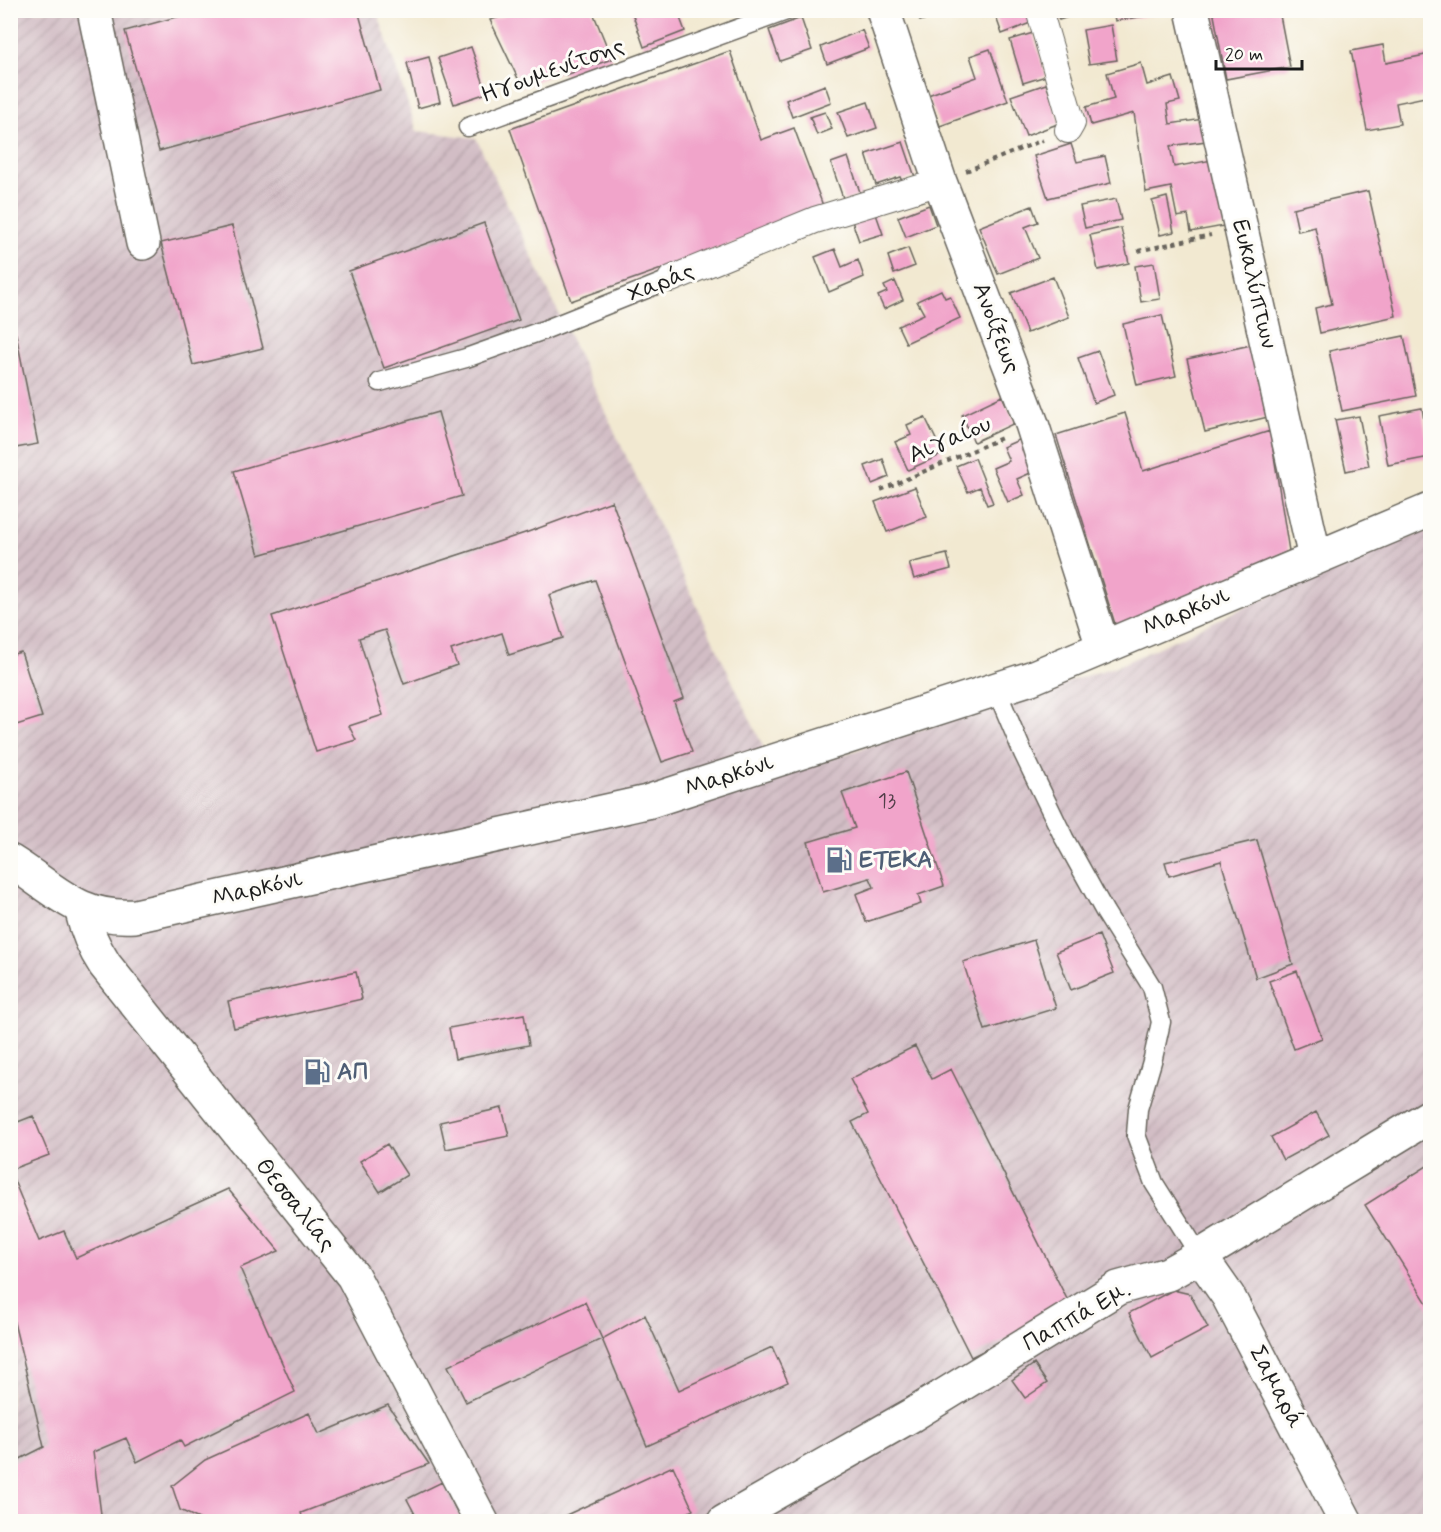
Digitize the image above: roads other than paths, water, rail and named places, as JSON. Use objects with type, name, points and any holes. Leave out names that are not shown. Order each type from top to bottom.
[{"type":"street","points":[[94,10],[143,243]]},
{"type":"street","name":"Ανοίξεως","points":[[883,10],[940,182],[1032,424],[1103,647]]},
{"type":"street","points":[[1039,10],[1072,123],[1068,129]]},
{"type":"street","name":"Ευκαλύπτων","points":[[1192,10],[1315,558]]},
{"type":"street","name":"Χαράς","points":[[671,279],[815,220],[940,182]]},
{"type":"street","name":"Μαρκόνι","points":[[10,861],[81,908],[105,915],[135,916],[647,802],[1031,678],[1431,510]]},
{"type":"street","name":"Θεσσαλίας","points":[[81,908],[93,947],[105,966],[353,1276],[482,1521]]},
{"type":"street","name":"Παππά Εμ.","points":[[724,1521],[912,1414],[1118,1288],[1168,1274],[1200,1256],[1431,1116]]},
{"type":"street","name":"Σαμαρά","points":[[1200,1256],[1228,1296],[1346,1521]]},
{"type":"lane","name":"Ηγουμενίτσης","points":[[468,127],[789,10]]},
{"type":"lane","name":"Χαράς","points":[[380,382],[466,358],[544,330],[671,279]]},
{"type":"lane","points":[[996,689],[1023,753],[1064,838],[1105,912],[1152,987],[1161,1022],[1138,1109],[1136,1135],[1154,1183],[1200,1256]]},
{"type":"place","name":"ΕΤΕΚΑ","points":[[839,860]]},
{"type":"place","name":"ΑΠ","points":[[317,1072]]}]
